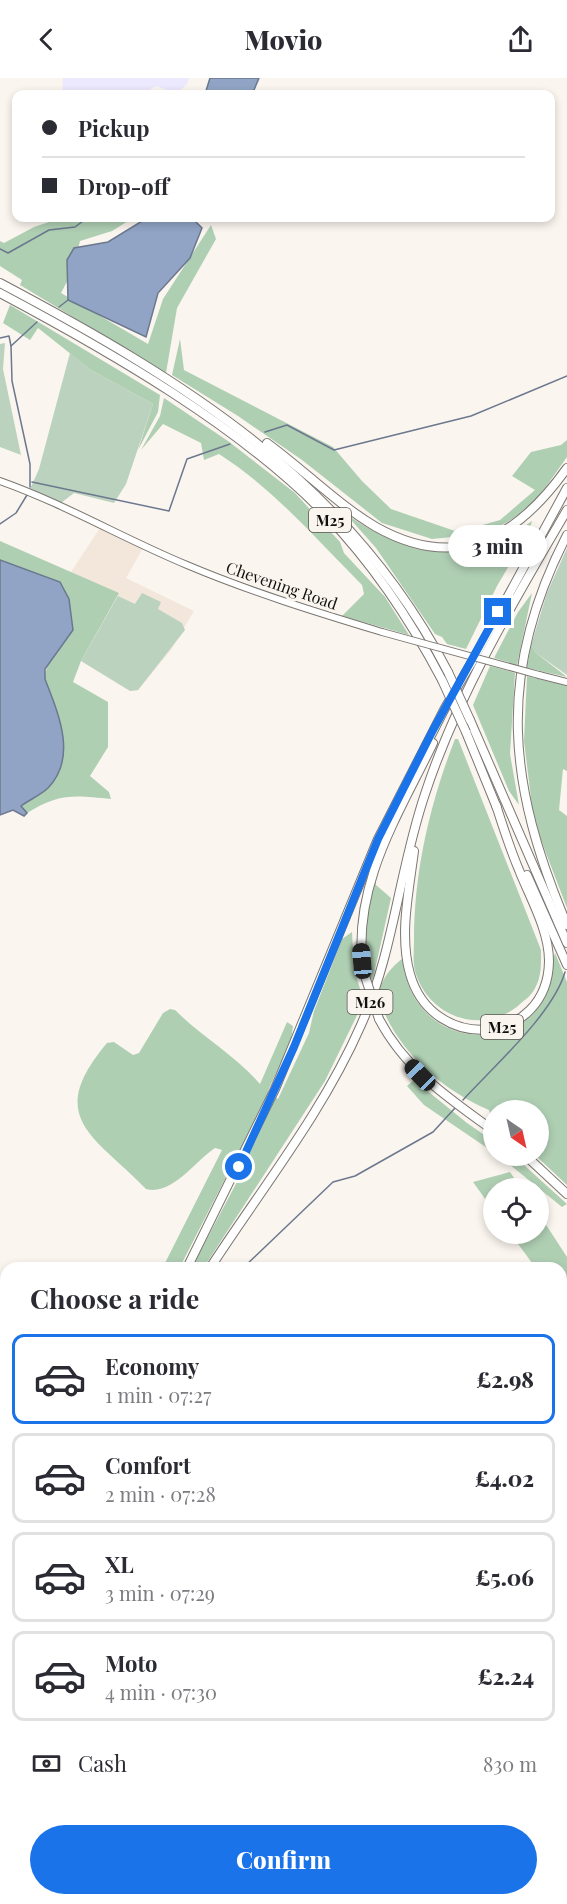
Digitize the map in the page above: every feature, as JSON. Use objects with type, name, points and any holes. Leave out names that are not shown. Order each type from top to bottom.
[{"type":"highway","name":"M25","points":[[0,284],[106,343],[206,407],[286,466],[349,527],[401,593],[448,672],[567,943]]},
{"type":"highway","name":"M25","points":[[0,293],[145,377],[217,425],[277,470],[328,517],[371,567],[409,622],[442,680],[466,732],[496,805],[543,929],[549,963],[543,989],[528,1011],[505,1026],[486,1030],[459,1027],[435,1014],[421,999],[409,972],[406,920],[420,809],[439,755],[460,709],[567,510]]},
{"type":"highway","name":"M25","points":[[206,407],[230,418],[258,437],[375,526],[399,538],[430,546],[475,544],[505,532],[532,512],[567,468]]},
{"type":"highway","points":[[190,1262],[275,1089],[378,839],[441,716],[567,488]]},
{"type":"highway","points":[[567,535],[544,584],[529,630],[520,675],[517,723],[520,777],[529,822],[548,879],[567,925]]},
{"type":"highway","points":[[469,667],[372,873],[361,916],[363,970],[379,1019],[397,1049],[420,1075],[483,1123]]},
{"type":"highway","name":"M25","points":[[496,805],[567,965]]},
{"type":"highway","name":"M26","points":[[214,1262],[314,1111],[361,1026],[386,954],[420,809]]},
{"type":"highway","points":[[537,1166],[567,1194]]},
{"type":"street","name":"Chevening Road","points":[[0,481],[30,492],[187,565],[309,610],[567,682]]},
{"type":"shaded area","points":[[63,78],[189,78],[187,84],[180,90],[166,90],[157,86],[149,90],[62,90]]},
{"type":"shaded area","points":[[100,528],[143,548],[126,578],[194,611],[171,650],[138,690],[130,691],[71,572]]},
{"type":"green space","points":[[49,222],[127,222],[112,231],[80,241],[72,272],[61,293],[148,344],[163,299],[211,225],[216,239],[177,308],[166,373],[20,285],[22,280],[0,266],[0,241],[4,243],[34,227]]},
{"type":"green space","points":[[10,305],[160,395],[158,412],[138,450],[153,404],[91,370],[38,328],[30,340],[3,323]]},
{"type":"green space","points":[[180,339],[184,370],[333,447],[362,481],[391,509],[458,532],[500,520],[535,490],[512,476],[531,452],[561,445],[567,440],[567,457],[538,498],[516,517],[495,529],[473,535],[432,539],[382,523],[302,460],[238,416],[172,375]]},
{"type":"green space","points":[[5,343],[3,369],[21,455],[0,447],[0,344]]},
{"type":"green space","points":[[70,353],[91,370],[153,404],[126,484],[114,503],[74,493],[61,503],[30,489],[39,469]]},
{"type":"green space","points":[[164,398],[228,441],[295,493],[340,542],[344,553],[385,597],[409,635],[342,616],[364,594],[362,585],[277,499],[219,454],[204,460],[201,443],[163,424],[141,450],[160,416]]},
{"type":"green space","points":[[352,518],[397,542],[419,549],[442,551],[464,550],[486,545],[532,521],[529,532],[497,586],[466,649],[447,644],[442,637],[435,634],[376,548],[352,521]]},
{"type":"green space","points":[[0,541],[119,593],[81,661],[73,682],[108,702],[108,747],[90,776],[109,792],[111,799],[67,797],[38,806],[27,813],[20,806],[48,788],[61,762],[62,734],[45,679],[47,667],[68,637],[71,618],[68,601],[60,582],[0,560]]},
{"type":"green space","points":[[567,548],[567,675],[536,653],[531,645],[547,593]]},
{"type":"green space","points":[[142,593],[161,602],[158,609],[182,623],[185,630],[138,690],[130,691],[81,661],[118,596],[135,604]]},
{"type":"green space","points":[[532,593],[517,665],[494,658],[518,612]]},
{"type":"green space","points":[[531,645],[536,653],[567,677],[527,668]]},
{"type":"green space","points":[[490,666],[515,673],[510,754],[519,805],[509,791],[473,705]]},
{"type":"green space","points":[[527,676],[567,686],[567,771],[563,769],[559,810],[567,816],[567,908],[541,840],[532,806],[524,741]]},
{"type":"green space","points":[[455,739],[458,739],[541,950],[540,975],[533,992],[504,1015],[490,1019],[460,1018],[447,1012],[424,991],[414,968],[415,914],[420,863],[438,788]]},
{"type":"green space","points":[[375,875],[376,885],[391,898],[372,983],[366,955],[366,929]]},
{"type":"green space","points":[[352,932],[354,970],[364,1001],[325,1081],[207,1262],[195,1262],[239,1178],[228,1173],[183,1262],[166,1262],[222,1150],[215,1148],[174,1183],[156,1190],[146,1189],[94,1139],[83,1124],[78,1108],[79,1090],[88,1069],[107,1043],[114,1042],[133,1055],[139,1053],[163,1013],[170,1009],[175,1010],[229,1055],[260,1084],[287,1022],[293,1026],[291,1040],[268,1091],[278,1099],[309,1033],[314,1011],[342,939]]},
{"type":"green space","points":[[555,953],[567,982],[567,1185],[547,1166],[549,1166],[549,1100],[483,1100],[483,1107],[457,1093],[414,1058],[380,1009],[379,1002],[383,981],[402,959],[411,992],[435,1021],[466,1034],[482,1035],[498,1032],[514,1027],[527,1018],[539,1005],[548,986]]},
{"type":"green space","points":[[414,1080],[483,1134],[483,1145],[424,1105],[407,1086]]},
{"type":"green space","points":[[512,1166],[525,1166],[538,1178],[526,1178]]},
{"type":"green space","points":[[510,1172],[514,1178],[488,1178]]},
{"type":"green space","points":[[483,1179],[483,1196],[473,1182]]},
{"type":"green space","points":[[549,1188],[567,1204],[562,1207],[549,1196]]},
{"type":"green space","points":[[549,1229],[567,1257],[567,1262],[531,1262],[518,1244],[549,1244]]},
{"type":"water","points":[[210,78],[259,78],[254,90],[206,90]]},
{"type":"water","points":[[140,222],[196,222],[202,228],[190,258],[158,293],[146,337],[68,300],[67,260],[74,248],[108,242]]},
{"type":"water","points":[[0,560],[60,582],[69,599],[73,630],[45,669],[45,679],[63,735],[62,763],[57,776],[48,788],[21,806],[27,813],[24,816],[13,810],[0,815]]},
{"type":"waterway","points":[[0,249],[8,253],[49,230],[75,227],[82,222]]},
{"type":"waterway","points":[[59,307],[68,300]]},
{"type":"waterway","points":[[30,487],[30,464],[12,381],[11,346],[37,322]]},
{"type":"waterway","points":[[0,338],[9,336],[11,346]]},
{"type":"waterway","points":[[265,432],[287,425],[334,450],[471,416],[567,376]]},
{"type":"waterway","points":[[32,482],[169,511],[187,459],[230,444]]},
{"type":"waterway","points":[[0,524],[16,513],[27,495]]},
{"type":"waterway","points":[[463,1100],[535,1022],[548,1005],[565,972]]},
{"type":"waterway","points":[[249,1262],[333,1182],[355,1176],[433,1132],[455,1108]]},
{"type":"route","points":[[239,1167],[294,1047],[378,839],[433,730],[498,612]]}]
